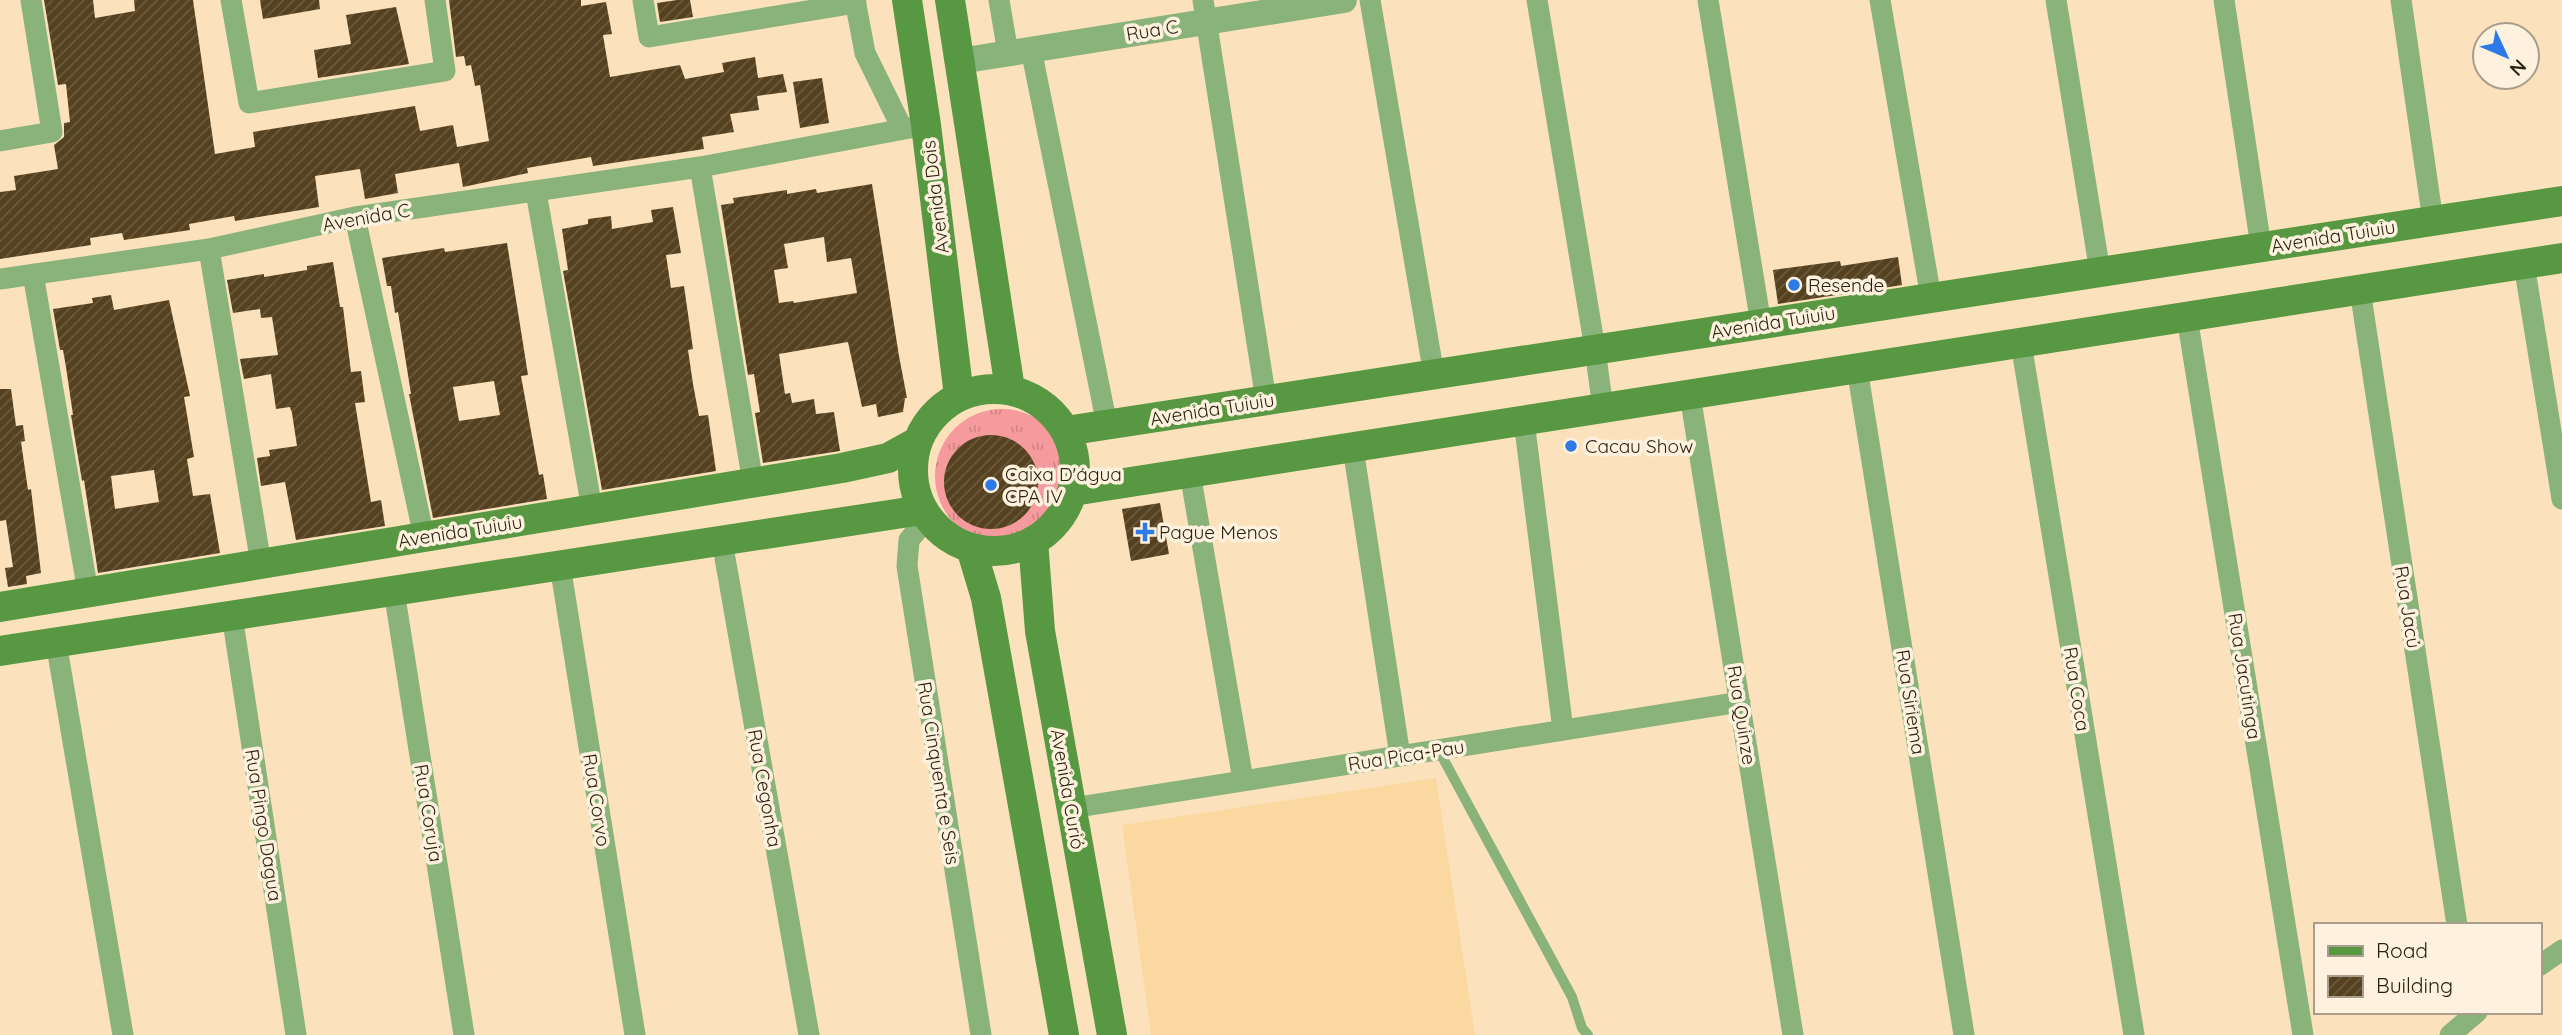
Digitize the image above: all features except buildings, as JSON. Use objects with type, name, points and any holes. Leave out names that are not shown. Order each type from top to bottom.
[{"type":"main road","name":"Avenida Dois","points":[[907,0],[914,126],[959,396]]},
{"type":"main road","points":[[950,0],[1010,389]]},
{"type":"main road","name":"Avenida Tuiuiu","points":[[1066,431],[2562,201]]},
{"type":"main road","points":[[1073,491],[2562,258]]},
{"type":"main road","points":[[984,388],[1010,389],[1033,397],[1052,412],[1066,431],[1074,450],[1076,471],[1073,491],[1064,511],[1051,528],[1033,541],[1013,549],[992,552],[971,548],[946,537],[925,514],[914,488],[912,465],[917,442],[926,423],[941,407],[959,396],[984,388]]},
{"type":"main road","name":"Avenida Tuiuiu","points":[[1,606],[753,483],[888,458],[917,442]]},
{"type":"main road","points":[[1,606],[4,650],[722,541],[925,514]]},
{"type":"main road","name":"Avenida Curió","points":[[1033,541],[1040,631],[1112,1035]]},
{"type":"main road","points":[[971,548],[986,598],[1064,1035]]},
{"type":"street","points":[[0,141],[52,132],[31,0]]},
{"type":"street","points":[[231,0],[249,103],[445,71],[435,0]]},
{"type":"street","points":[[643,0],[649,37],[855,2],[864,53],[914,126],[700,167],[753,483]]},
{"type":"street","points":[[999,0],[1020,51],[1107,425]]},
{"type":"street","name":"Rua C","points":[[960,61],[1020,51],[1205,11],[1344,0]]},
{"type":"street","points":[[1370,0],[1434,375]]},
{"type":"street","points":[[1537,0],[1603,409]]},
{"type":"street","points":[[1708,0],[1761,324]]},
{"type":"street","points":[[1880,0],[1931,298]]},
{"type":"street","points":[[2056,0],[2100,272]]},
{"type":"street","points":[[2224,0],[2261,247]]},
{"type":"street","points":[[2401,0],[2433,221]]},
{"type":"street","points":[[1205,11],[1266,400]]},
{"type":"street","name":"Avenida C","points":[[33,274],[209,249],[355,217],[700,167]]},
{"type":"street","points":[[536,192],[592,509]]},
{"type":"street","points":[[355,217],[424,537]]},
{"type":"street","points":[[209,249],[261,564]]},
{"type":"street","points":[[2524,264],[2562,499]]},
{"type":"street","points":[[0,279],[33,274],[88,592]]},
{"type":"street","name":"Rua Jacú","points":[[2360,290],[2457,923]]},
{"type":"street","name":"Rua Jacutinga","points":[[2187,317],[2302,1035]]},
{"type":"street","name":"Rua Coca","points":[[2021,343],[2134,1035]]},
{"type":"street","name":"Rua Siriema","points":[[1857,369],[1964,1035]]},
{"type":"street","name":"Rua Quinze","points":[[1690,395],[1793,1035]]},
{"type":"street","points":[[1524,421],[1563,730]]},
{"type":"street","points":[[1353,448],[1400,756]]},
{"type":"street","points":[[1190,473],[1243,780]]},
{"type":"street","name":"Rua Cinquenta e Seis","points":[[925,514],[909,540],[907,566],[981,1035]]},
{"type":"street","name":"Rua Cegonha","points":[[722,541],[809,1035]]},
{"type":"street","name":"Rua Corvo","points":[[560,565],[635,1035]]},
{"type":"street","name":"Rua Coruja","points":[[394,591],[464,1035]]},
{"type":"street","name":"Rua Pingo Dagua","points":[[232,615],[296,1035]]},
{"type":"street","points":[[56,642],[123,1035]]},
{"type":"street","name":"Rua Pica-Pau","points":[[1072,808],[1740,702]]},
{"type":"street","points":[[2541,966],[2562,950]]},
{"type":"street","points":[[2450,1035],[2473,1014]]},
{"type":"lane","points":[[1438,750],[1572,997],[1582,1028],[1588,1035]]},
{"type":"shaded area","points":[[1436,778],[1475,1035],[1151,1035],[1122,825]]},
{"type":"green space","points":[[1002,409],[1028,414],[1050,428],[1064,450],[1069,476],[1064,502],[1050,524],[1028,538],[1002,543],[976,538],[954,524],[940,502],[935,476],[940,450],[954,428],[976,414]]},
{"type":"place","name":"Resende","points":[[1794,285]]},
{"type":"place","name":"Cacau Show","points":[[1571,446]]},
{"type":"place","name":"Caixa D'água CPA IV","points":[[991,485]]},
{"type":"place","name":"Pague Menos","points":[[1145,532]]}]
